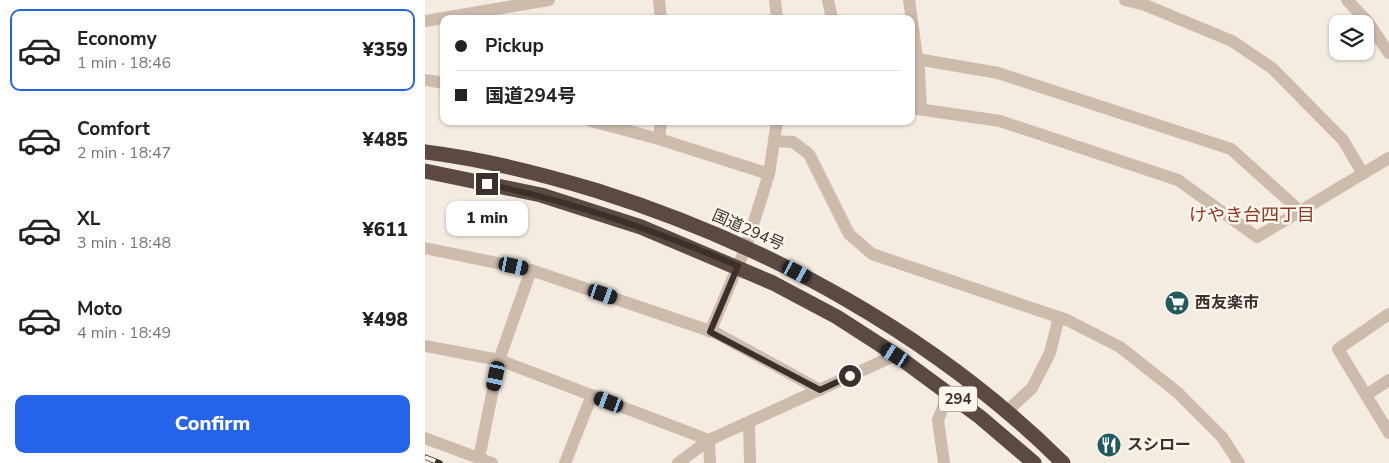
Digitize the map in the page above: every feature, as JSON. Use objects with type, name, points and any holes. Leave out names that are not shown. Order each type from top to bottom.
[{"type":"highway","name":"国道294号","points":[[425,152],[503,166],[560,179],[649,207],[779,262],[853,302],[921,348],[1006,412],[1063,463]]},
{"type":"highway","name":"294","points":[[425,171],[541,195],[641,227],[738,266],[837,317],[895,355],[949,393],[1034,463]]},
{"type":"street","points":[[460,15],[549,0]]},
{"type":"street","points":[[659,0],[661,15]]},
{"type":"street","points":[[775,0],[777,15]]},
{"type":"street","points":[[828,0],[831,15]]},
{"type":"street","points":[[909,0],[910,15]]},
{"type":"street","points":[[1125,0],[1145,5],[1232,41],[1272,68],[1343,140],[1363,174]]},
{"type":"street","points":[[1347,0],[1367,21],[1389,53]]},
{"type":"street","points":[[425,21],[440,18]]},
{"type":"street","points":[[915,58],[998,72],[1231,149],[1300,211]]},
{"type":"street","points":[[425,80],[440,82]]},
{"type":"street","points":[[915,83],[916,108],[1000,121],[1178,180],[1257,237],[1389,158]]},
{"type":"street","points":[[606,125],[659,139],[769,174]]},
{"type":"street","points":[[659,139],[661,125]]},
{"type":"street","points":[[710,332],[746,247],[769,174],[776,125]]},
{"type":"street","points":[[774,141],[793,142],[809,154],[849,234],[873,254],[1059,318],[1120,347],[1177,392],[1222,437],[1239,463]]},
{"type":"street","points":[[425,248],[531,270],[710,332],[820,390]]},
{"type":"street","points":[[479,458],[499,360],[531,270]]},
{"type":"street","points":[[1389,314],[1338,349],[1389,432]]},
{"type":"street","points":[[1006,412],[1032,388],[1050,353],[1059,318]]},
{"type":"street","points":[[425,346],[499,360],[709,440]]},
{"type":"street","points":[[678,463],[709,440],[895,355]]},
{"type":"street","points":[[1366,395],[1389,380]]},
{"type":"street","points":[[943,463],[938,420],[949,393]]},
{"type":"street","points":[[565,463],[592,395]]},
{"type":"street","points":[[749,422],[750,463]]},
{"type":"street","points":[[425,438],[492,463]]},
{"type":"street","points":[[709,440],[711,463]]},
{"type":"railway","points":[[425,457],[440,463]]},
{"type":"place","name":"西友楽市","points":[[1177,303]]},
{"type":"place","name":"スシロー","points":[[1109,445]]},
{"type":"district","name":"けやき台四丁目","points":[[1252,215]]},
{"type":"route","points":[[487,184],[541,195],[641,227],[738,266],[710,332],[820,390],[850,376]]}]
